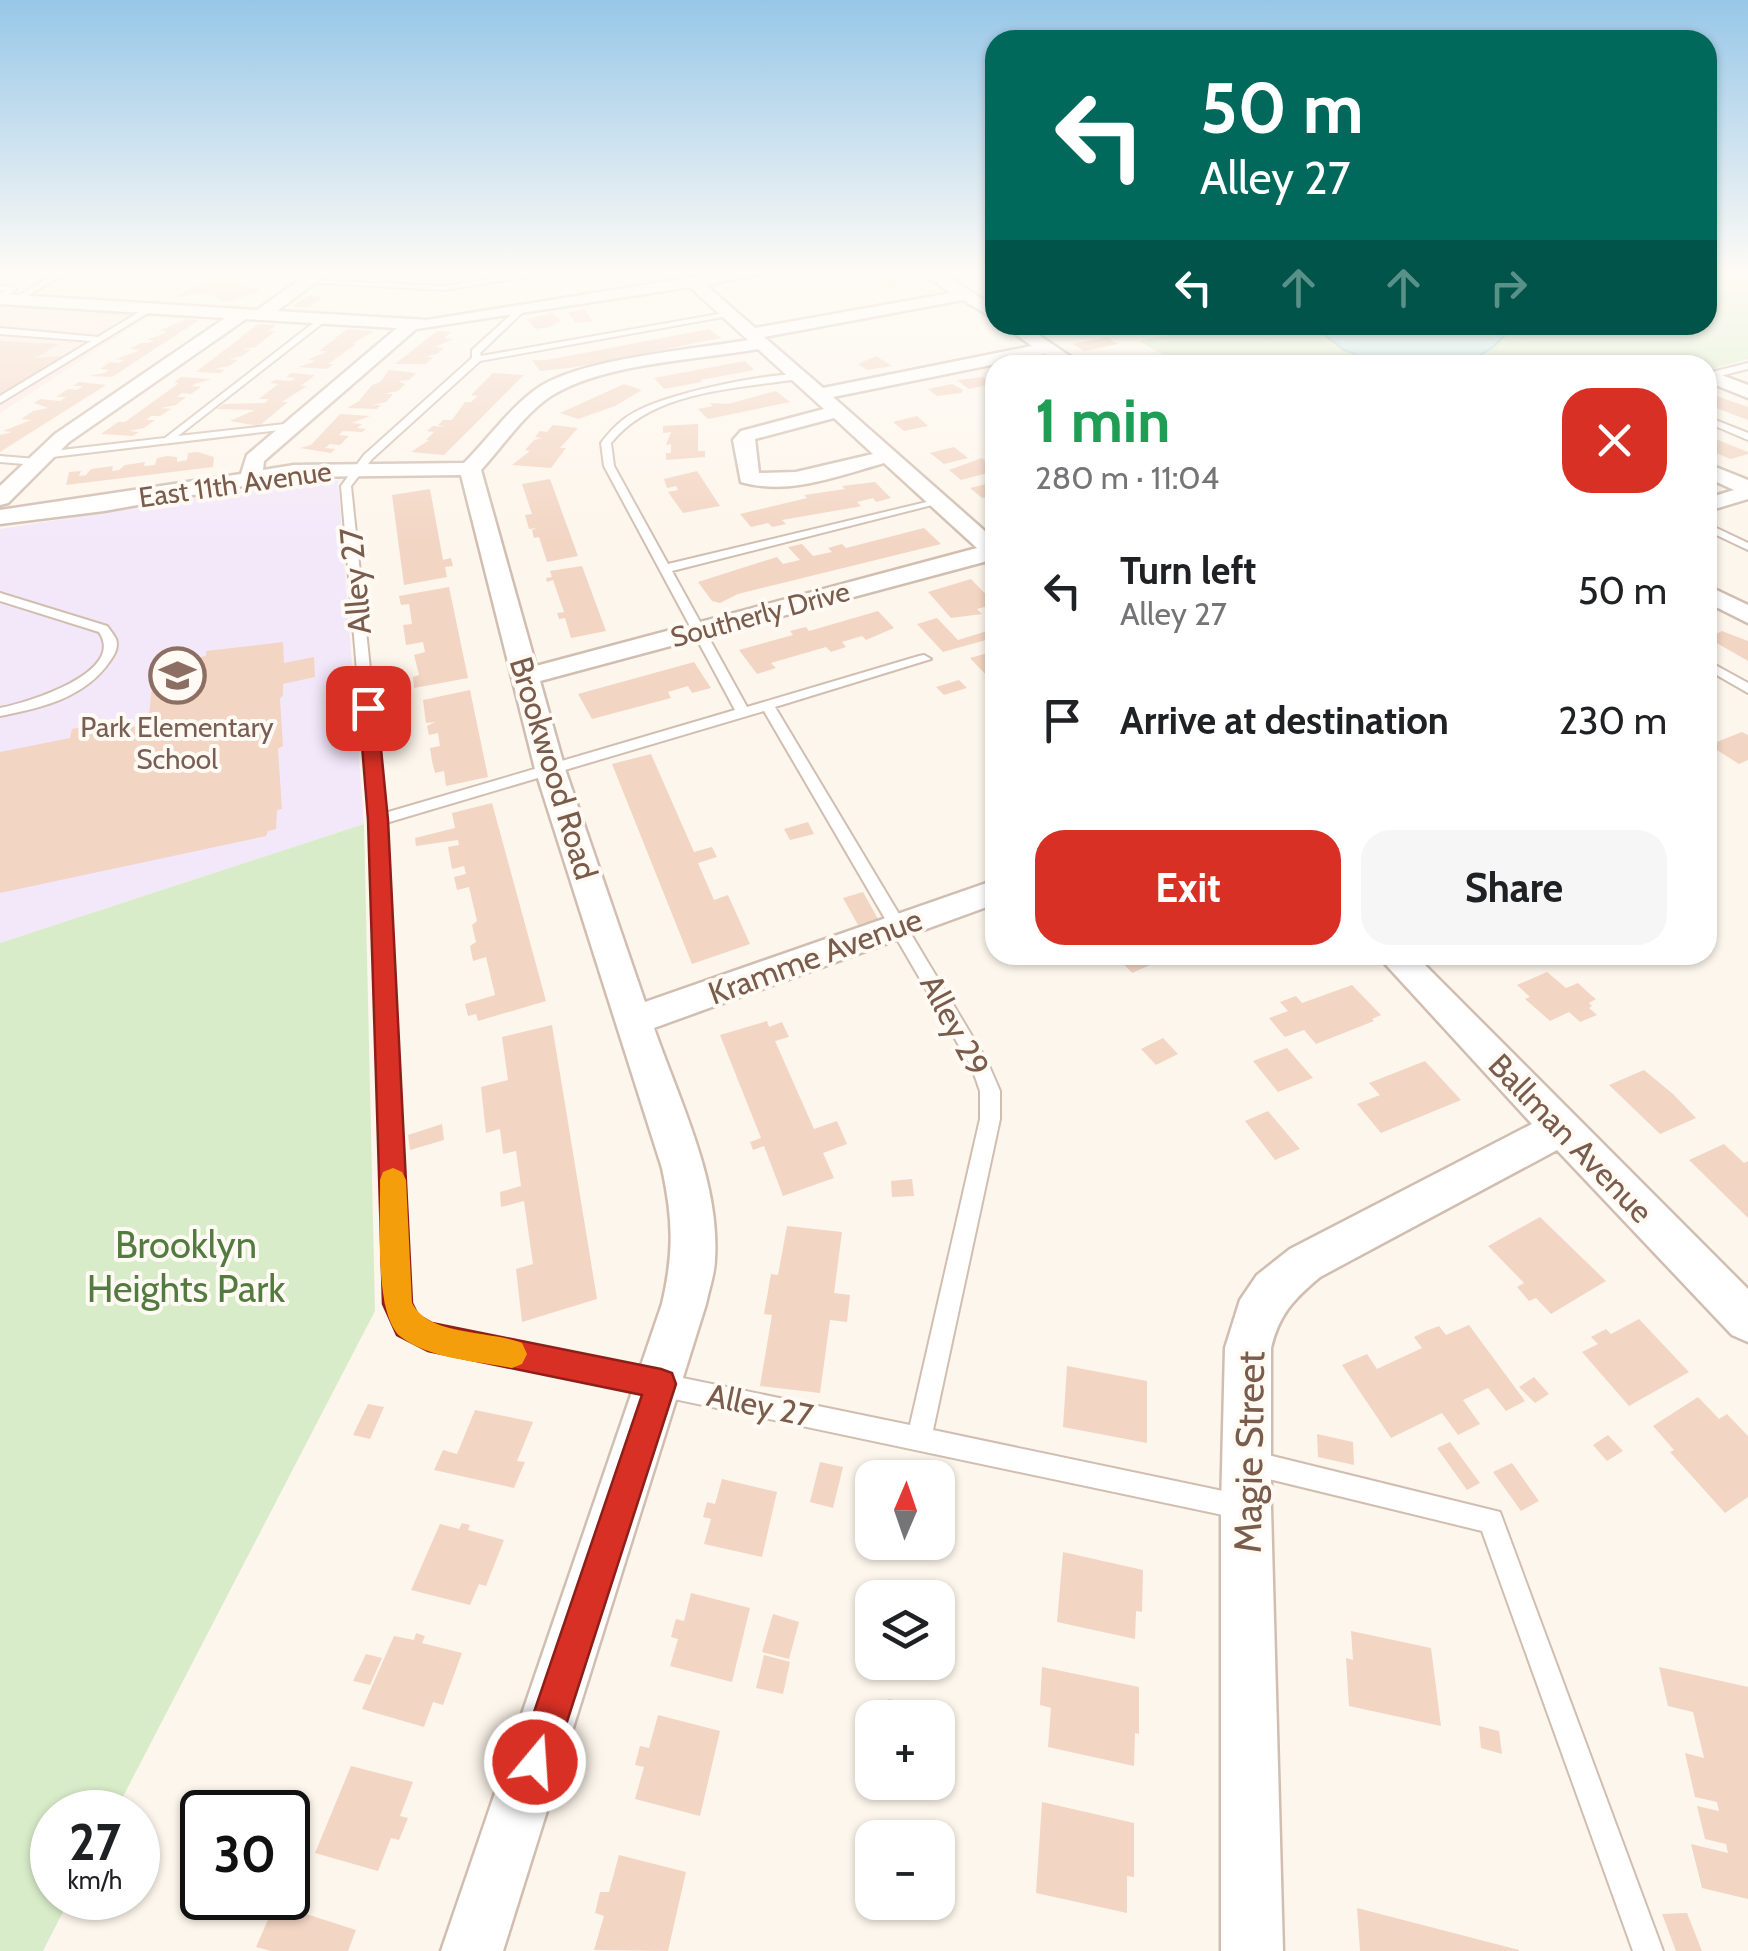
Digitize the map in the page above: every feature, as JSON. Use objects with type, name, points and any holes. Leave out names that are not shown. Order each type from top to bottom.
[{"type":"street","points":[[0,498],[40,458],[184,360]]},
{"type":"street","points":[[251,477],[254,460],[370,360]]},
{"type":"street","points":[[470,470],[543,394],[591,375],[660,360]]},
{"type":"street","points":[[780,360],[985,543]]},
{"type":"street","points":[[818,395],[985,361]]},
{"type":"street","points":[[1717,380],[1748,392]]},
{"type":"street","points":[[838,411],[767,426],[748,435],[743,440],[748,477],[780,481],[888,456]]},
{"type":"street","name":"East 11th Avenue","points":[[0,517],[319,469],[470,470]]},
{"type":"street","name":"Brookwood Road","points":[[470,470],[550,769],[635,1020],[691,1207],[694,1258],[661,1384],[472,1951]]},
{"type":"street","points":[[1717,474],[1748,490]]},
{"type":"street","points":[[1717,501],[1748,490]]},
{"type":"street","name":"Southerly Drive","points":[[525,677],[985,555]]},
{"type":"street","points":[[1717,598],[1748,614]]},
{"type":"street","name":"Kramme Avenue","points":[[635,1020],[985,896]]},
{"type":"street","name":"Ballman Avenue","points":[[1404,965],[1748,1320]]},
{"type":"street","name":"Magie Street","points":[[1252,1951],[1247,1485],[1248,1348],[1256,1315],[1272,1290],[1305,1263],[1561,1128]]},
{"type":"lane","points":[[0,400],[64,360]]},
{"type":"lane","points":[[167,440],[270,360]]},
{"type":"lane","points":[[356,470],[476,360]]},
{"type":"lane","points":[[1717,374],[1748,366]]},
{"type":"lane","points":[[742,713],[608,466],[606,443],[620,423],[667,400],[798,376]]},
{"type":"lane","points":[[1717,424],[1748,437]]},
{"type":"lane","points":[[0,460],[293,426]]},
{"type":"lane","name":"Alley 27","points":[[356,470],[346,486],[378,820],[398,1304],[408,1325],[428,1336],[919,1439],[1491,1520],[1648,1951]]},
{"type":"lane","points":[[664,569],[939,502]]},
{"type":"lane","points":[[1717,532],[1748,547]]},
{"type":"lane","points":[[0,597],[102,629],[110,639],[110,651],[86,681],[60,696],[0,712]]},
{"type":"lane","points":[[378,820],[924,659]]},
{"type":"lane","points":[[1717,670],[1748,689]]},
{"type":"lane","name":"Alley 29","points":[[767,706],[900,926],[980,1066],[990,1091],[990,1118],[919,1439]]},
{"type":"shaded area","points":[[0,360],[82,360],[0,413]]},
{"type":"shaded area","name":"Park Elementary School","points":[[338,480],[364,824],[0,943],[0,529],[284,484]]},
{"type":"green space","points":[[1717,360],[1744,360],[1717,368]]},
{"type":"green space","name":"Brooklyn Heights Park","points":[[364,824],[375,1311],[126,1790],[30,1790],[30,1920],[59,1920],[43,1951],[0,1951],[0,943]]},
{"type":"building","points":[[0,360],[56,360],[0,395]]},
{"type":"building","points":[[138,360],[112,377],[89,376],[109,370],[100,369],[110,362]]},
{"type":"building","points":[[211,360],[238,360],[215,369],[225,370],[220,373],[196,372]]},
{"type":"building","points":[[307,360],[334,360],[328,364],[334,364],[327,369],[298,367],[316,361]]},
{"type":"building","points":[[400,360],[430,360],[426,364],[395,364]]},
{"type":"building","points":[[532,360],[610,360],[570,368],[540,371]]},
{"type":"building","points":[[882,360],[892,366],[867,370],[858,364]]},
{"type":"building","points":[[745,361],[754,370],[702,382],[664,389],[654,378]]},
{"type":"building","points":[[389,370],[416,373],[409,380],[398,381],[405,384],[398,391],[384,394],[393,394],[386,402],[372,405],[381,405],[377,409],[347,408],[380,382]]},
{"type":"building","points":[[291,373],[315,375],[259,426],[230,421],[255,410],[217,409],[224,404],[265,403],[269,399],[259,399],[278,384],[270,383],[291,381],[295,378],[286,377]]},
{"type":"building","points":[[493,373],[524,375],[444,455],[411,452],[434,432],[427,431],[433,426],[445,427],[438,425],[443,420],[452,420],[465,402],[478,396],[471,395]]},
{"type":"building","points":[[181,377],[211,379],[192,386],[201,387],[191,394],[182,393],[177,397],[186,397],[176,405],[161,408],[171,409],[151,416],[146,420],[155,420],[144,428],[129,431],[139,432],[133,436],[101,434],[118,422],[125,422],[179,383],[174,383]]},
{"type":"building","points":[[984,377],[985,385],[969,389],[957,380]]},
{"type":"building","points":[[79,382],[106,385],[0,452],[0,435],[12,432],[3,431],[31,420],[21,419],[33,411],[48,408],[34,403],[40,399],[60,401],[66,397],[56,397],[68,389],[83,386],[73,386]]},
{"type":"building","points":[[624,384],[642,390],[615,406],[578,419],[560,413]]},
{"type":"building","points":[[952,384],[963,390],[961,393],[937,396],[928,389]]},
{"type":"building","points":[[776,391],[790,402],[708,419],[698,409],[713,406],[710,403],[728,404]]},
{"type":"building","points":[[1717,396],[1748,407],[1748,420],[1717,408]]},
{"type":"building","points":[[340,414],[370,416],[352,423],[362,424],[357,428],[366,429],[362,432],[343,431],[339,435],[349,436],[340,445],[325,448],[335,449],[331,453],[300,448],[311,445]]},
{"type":"building","points":[[917,416],[928,426],[904,431],[893,422]]},
{"type":"building","points":[[698,424],[698,451],[705,451],[705,457],[666,460],[666,453],[671,453],[671,444],[666,445],[671,432],[663,433],[663,426]]},
{"type":"building","points":[[553,425],[578,428],[560,448],[566,448],[551,468],[512,465],[530,451],[525,450],[534,440],[542,438],[535,437],[540,431],[547,432]]},
{"type":"building","points":[[1717,440],[1748,452],[1731,459],[1717,453]]},
{"type":"building","points":[[954,447],[968,458],[944,464],[930,453]]},
{"type":"building","points":[[188,453],[214,457],[213,467],[66,485],[69,472],[81,471],[79,476],[91,469],[113,466],[112,471],[145,462],[144,466],[155,465],[157,458],[167,456],[177,457],[177,462],[187,460]]},
{"type":"building","points":[[982,458],[985,461],[985,474],[961,480],[949,470]]},
{"type":"building","points":[[697,471],[720,506],[683,513],[668,492],[678,490],[676,486],[667,488],[664,479]]},
{"type":"building","points":[[550,479],[578,556],[547,562],[539,537],[534,538],[532,530],[537,528],[529,529],[525,515],[532,514],[522,484]]},
{"type":"building","points":[[875,482],[891,498],[876,502],[873,498],[857,502],[861,506],[857,507],[782,520],[786,524],[772,527],[768,523],[751,527],[740,514],[807,498],[804,495]]},
{"type":"building","points":[[985,484],[985,498],[982,498],[970,488]]},
{"type":"building","points":[[430,489],[443,560],[451,558],[453,566],[445,567],[447,577],[404,585],[392,495]]},
{"type":"building","points":[[924,528],[941,544],[738,594],[720,603],[712,601],[698,582],[777,557],[783,564],[800,560],[788,547],[802,544],[813,556],[832,552],[828,548],[842,544],[846,548]]},
{"type":"building","points":[[582,566],[606,631],[571,638],[565,618],[559,619],[557,613],[564,612],[553,580],[547,582],[546,578],[552,577],[550,571]]},
{"type":"building","points":[[971,579],[985,594],[985,607],[977,609],[982,614],[951,618],[928,592]]},
{"type":"building","points":[[449,587],[468,678],[414,688],[413,677],[419,675],[414,655],[425,652],[423,642],[406,645],[403,625],[412,624],[409,604],[401,605],[399,596]]},
{"type":"building","points":[[878,611],[894,628],[866,640],[862,636],[842,642],[846,647],[831,652],[826,647],[771,663],[776,668],[757,674],[739,650],[793,635],[790,631],[806,627],[809,631]]},
{"type":"building","points":[[937,618],[958,640],[985,632],[985,640],[943,652],[917,624]]},
{"type":"building","points":[[1722,631],[1748,641],[1748,661],[1717,643],[1717,634]]},
{"type":"building","points":[[283,642],[284,663],[314,657],[315,677],[283,684],[283,746],[278,749],[282,809],[277,810],[276,829],[266,836],[0,893],[0,752],[70,738],[72,729],[104,723],[102,733],[148,724],[154,669],[164,663],[206,656],[206,651]]},
{"type":"building","points":[[985,654],[985,674],[970,658]]},
{"type":"building","points":[[694,662],[711,688],[692,693],[688,686],[668,692],[671,698],[592,719],[578,694]]},
{"type":"building","points":[[959,680],[967,688],[944,695],[936,687]]},
{"type":"building","points":[[470,690],[488,777],[446,786],[444,771],[435,773],[430,748],[440,746],[438,733],[429,735],[427,726],[435,722],[426,723],[423,700]]},
{"type":"building","points":[[1742,732],[1748,735],[1748,760],[1739,764],[1717,750],[1717,742]]},
{"type":"building","points":[[651,754],[694,852],[712,847],[717,857],[698,863],[714,900],[728,895],[750,944],[692,964],[612,764]]},
{"type":"building","points":[[492,803],[546,1001],[478,1021],[476,1014],[468,1016],[465,1004],[495,995],[486,957],[473,961],[470,946],[476,942],[472,925],[477,921],[469,887],[457,890],[454,877],[466,874],[464,866],[452,869],[448,847],[459,845],[458,840],[416,846],[415,838],[455,828],[452,813]]},
{"type":"building","points":[[808,822],[814,834],[790,840],[784,829]]},
{"type":"building","points":[[863,892],[878,919],[858,925],[843,898]]},
{"type":"building","points":[[1125,965],[1150,965],[1132,973]]},
{"type":"building","points":[[1547,972],[1566,988],[1578,983],[1596,999],[1589,1003],[1589,1008],[1597,1015],[1580,1022],[1569,1012],[1550,1021],[1525,999],[1530,997],[1517,985]]},
{"type":"building","points":[[1352,985],[1381,1015],[1374,1021],[1316,1044],[1304,1030],[1285,1037],[1269,1018],[1288,1011],[1280,1002],[1296,996],[1302,1003]]},
{"type":"building","points":[[767,1021],[769,1027],[782,1022],[789,1037],[775,1041],[814,1129],[837,1121],[847,1144],[823,1153],[834,1178],[783,1196],[764,1146],[753,1150],[750,1142],[761,1138],[720,1035]]},
{"type":"building","points":[[552,1025],[597,1299],[522,1322],[516,1269],[533,1264],[524,1201],[501,1207],[500,1192],[521,1186],[516,1151],[503,1154],[500,1129],[486,1133],[481,1087],[508,1080],[502,1037]]},
{"type":"building","points":[[1163,1038],[1178,1054],[1156,1065],[1141,1049]]},
{"type":"building","points":[[1287,1048],[1313,1078],[1278,1092],[1253,1061]]},
{"type":"building","points":[[1425,1061],[1461,1100],[1381,1133],[1357,1104],[1380,1095],[1369,1083]]},
{"type":"building","points":[[1644,1070],[1696,1118],[1660,1134],[1609,1085]]},
{"type":"building","points":[[1268,1111],[1300,1149],[1275,1160],[1245,1121]]},
{"type":"building","points":[[442,1124],[444,1140],[410,1150],[408,1135]]},
{"type":"building","points":[[1724,1144],[1744,1163],[1748,1161],[1748,1218],[1689,1160]]},
{"type":"building","points":[[912,1179],[914,1196],[892,1197],[891,1181]]},
{"type":"building","points":[[1540,1217],[1606,1281],[1551,1314],[1536,1298],[1529,1301],[1517,1287],[1524,1283],[1488,1246]]},
{"type":"building","points":[[787,1226],[842,1232],[834,1293],[850,1295],[847,1322],[830,1320],[820,1393],[760,1386],[772,1315],[764,1314],[771,1274],[778,1275]]},
{"type":"building","points":[[1639,1319],[1689,1372],[1629,1406],[1582,1352],[1598,1344],[1591,1337],[1606,1329],[1611,1334]]},
{"type":"building","points":[[1469,1325],[1525,1401],[1506,1411],[1488,1388],[1463,1400],[1480,1424],[1458,1435],[1442,1413],[1391,1438],[1342,1365],[1367,1354],[1377,1369],[1422,1348],[1414,1337],[1426,1331],[1439,1326],[1446,1335]]},
{"type":"building","points":[[1067,1366],[1147,1381],[1147,1443],[1063,1427]]},
{"type":"building","points":[[1534,1377],[1549,1394],[1535,1403],[1519,1387]]},
{"type":"building","points":[[1698,1397],[1719,1419],[1727,1414],[1748,1436],[1748,1497],[1725,1513],[1670,1452],[1674,1450],[1653,1426]]},
{"type":"building","points":[[368,1404],[384,1407],[370,1439],[353,1435]]},
{"type":"building","points":[[475,1410],[533,1422],[517,1461],[525,1462],[514,1488],[434,1470],[443,1450],[457,1454]]},
{"type":"building","points":[[1317,1434],[1353,1442],[1354,1465],[1318,1457]]},
{"type":"building","points":[[1608,1435],[1623,1451],[1607,1461],[1593,1445]]},
{"type":"building","points":[[1450,1442],[1480,1483],[1467,1490],[1437,1448]]},
{"type":"building","points":[[820,1462],[843,1467],[833,1508],[810,1502]]},
{"type":"building","points":[[1512,1463],[1539,1501],[1521,1511],[1493,1472]]},
{"type":"building","points":[[722,1479],[777,1492],[762,1557],[704,1544],[711,1519],[703,1517],[707,1502],[715,1504]]},
{"type":"building","points":[[462,1523],[470,1525],[468,1530],[504,1540],[486,1586],[479,1584],[470,1605],[411,1590],[440,1524],[459,1529]]},
{"type":"building","points":[[1063,1552],[1143,1570],[1142,1612],[1136,1611],[1135,1639],[1057,1622]]},
{"type":"building","points":[[691,1593],[750,1608],[732,1682],[670,1666],[678,1639],[671,1637],[675,1622],[684,1621]]},
{"type":"building","points":[[773,1614],[799,1622],[789,1659],[762,1652]]},
{"type":"building","points":[[1351,1631],[1431,1648],[1441,1726],[1349,1706],[1346,1658],[1353,1660]]},
{"type":"building","points":[[416,1633],[425,1636],[422,1643],[462,1653],[443,1705],[433,1702],[424,1727],[362,1709],[394,1636],[414,1640]]},
{"type":"building","points":[[366,1654],[382,1658],[370,1685],[353,1681]]},
{"type":"building","points":[[764,1655],[790,1662],[783,1694],[756,1688]]},
{"type":"building","points":[[1042,1667],[1139,1687],[1134,1766],[1048,1747],[1051,1708],[1040,1705]]},
{"type":"building","points":[[1659,1667],[1748,1687],[1748,1899],[1702,1888],[1691,1844],[1728,1853],[1726,1844],[1705,1839],[1697,1806],[1719,1811],[1717,1802],[1695,1797],[1685,1753],[1704,1758],[1693,1712],[1668,1706]]},
{"type":"building","points":[[658,1715],[720,1731],[700,1816],[635,1799],[644,1767],[635,1765],[640,1746],[649,1748]]},
{"type":"building","points":[[1479,1726],[1499,1731],[1502,1754],[1481,1748]]},
{"type":"building","points":[[351,1766],[413,1782],[400,1816],[408,1818],[399,1840],[391,1838],[378,1871],[315,1853]]},
{"type":"building","points":[[1042,1802],[1134,1823],[1134,1877],[1127,1876],[1127,1913],[1036,1893]]},
{"type":"building","points":[[619,1855],[686,1872],[668,1951],[594,1950],[604,1916],[595,1913],[600,1892],[609,1892]]},
{"type":"building","points":[[1357,1908],[1519,1950],[1519,1951],[1360,1951]]},
{"type":"building","points":[[1687,1913],[1702,1951],[1676,1951],[1662,1914]]},
{"type":"building","points":[[310,1915],[356,1930],[348,1951],[271,1951],[256,1947],[268,1920],[310,1920]]},
{"type":"slow traffic","points":[[393,1180],[398,1304],[408,1325],[428,1336],[512,1354]]},
{"type":"place","name":"Park Elementary School","points":[[177,676]]},
{"type":"route","points":[[368,708],[378,820],[398,1304],[408,1325],[428,1336],[661,1384],[535,1762]]}]
